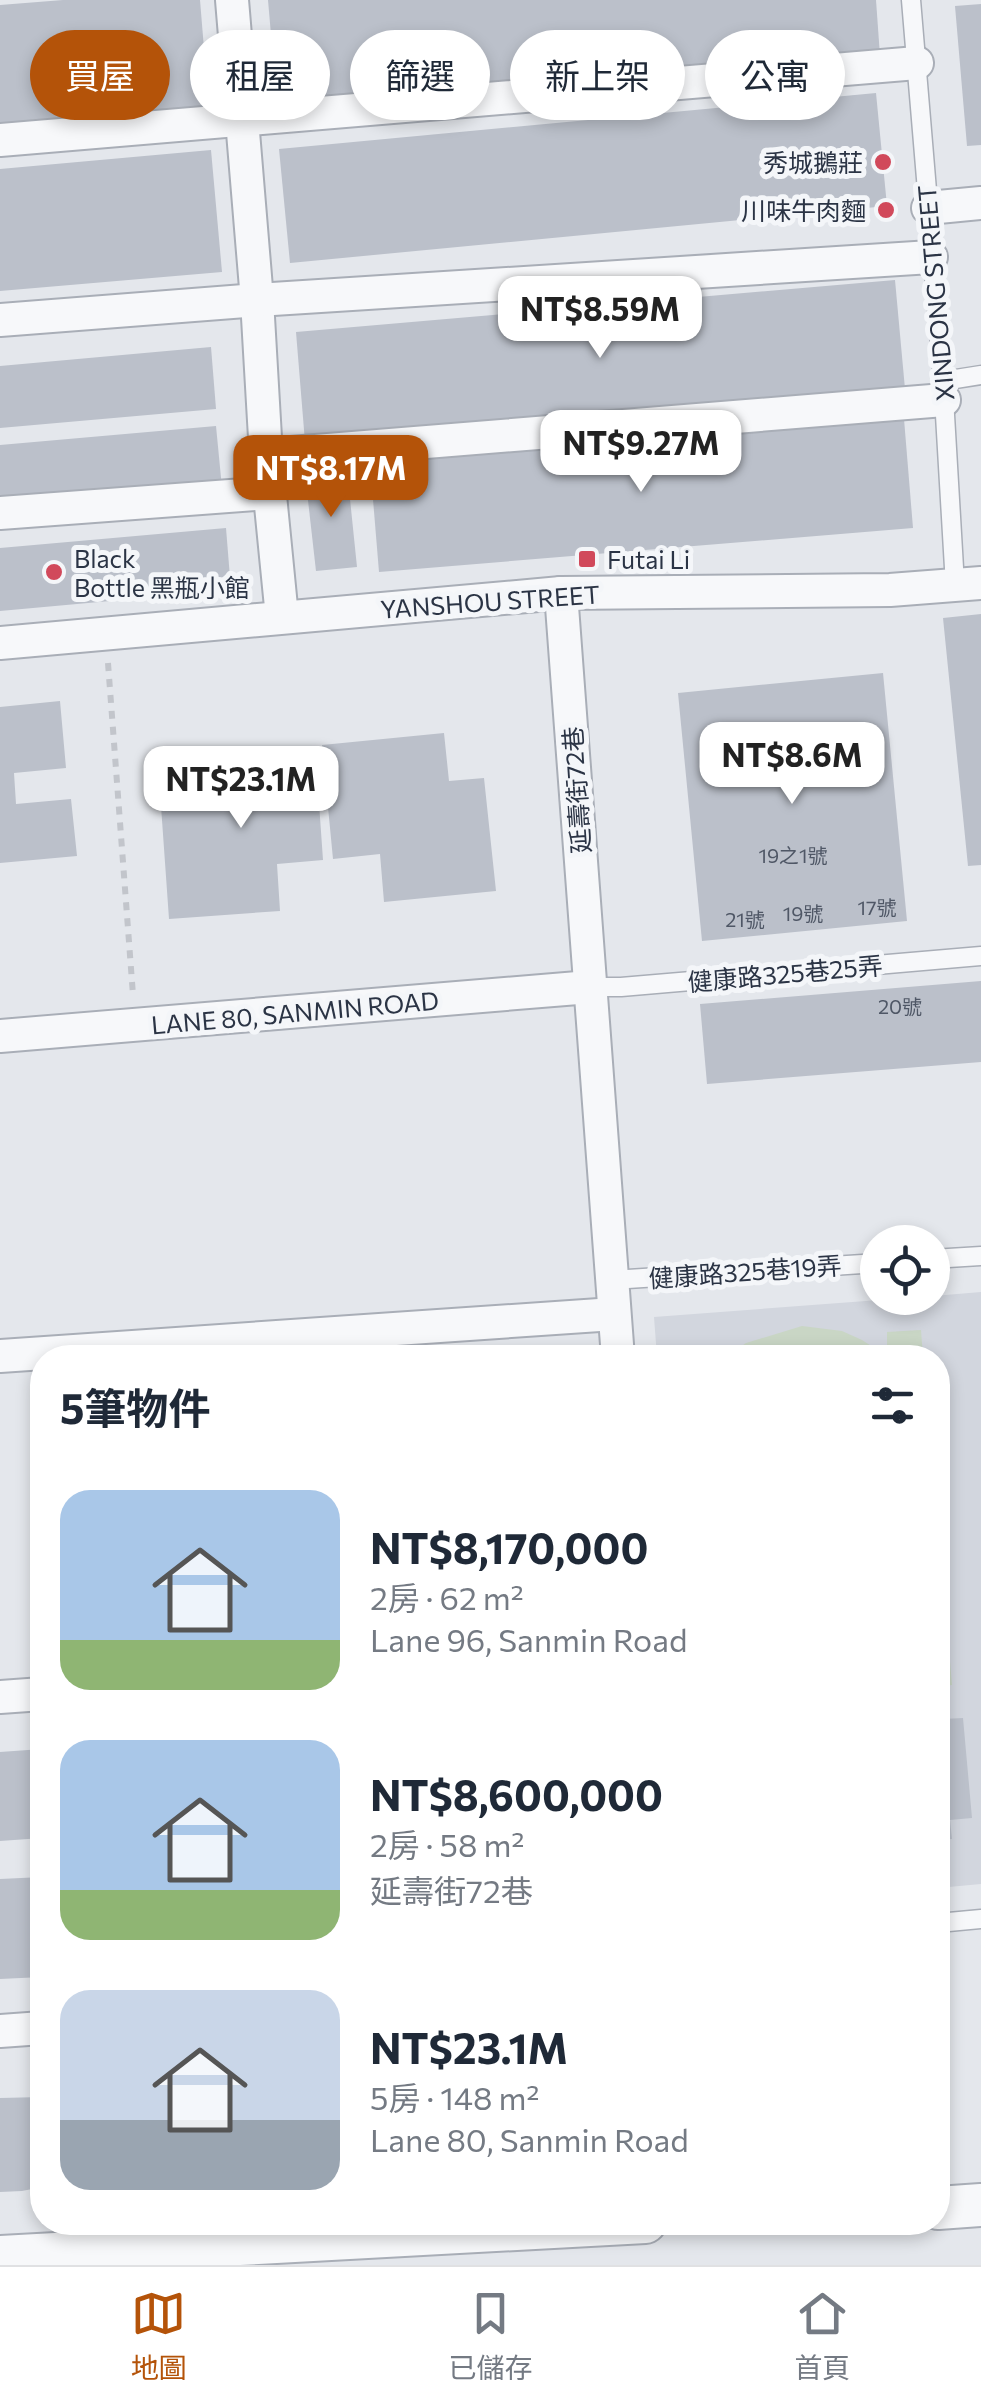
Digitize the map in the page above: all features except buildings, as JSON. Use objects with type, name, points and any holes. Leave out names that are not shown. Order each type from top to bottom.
[{"type":"street","points":[[232,0],[234,30]]},
{"type":"street","points":[[330,112],[916,63]]},
{"type":"street","points":[[0,140],[229,120]]},
{"type":"street","points":[[240,120],[282,617]]},
{"type":"street","points":[[928,208],[981,204]]},
{"type":"street","points":[[0,320],[931,257]]},
{"type":"street","points":[[266,456],[943,390]]},
{"type":"street","points":[[0,513],[270,493]]},
{"type":"street","name":"YANSHOU STREET","points":[[0,642],[561,593],[890,590],[968,584]]},
{"type":"street","name":"延壽街72巷","points":[[561,593],[617,1345]]},
{"type":"street","name":"LANE 80, SANMIN ROAD","points":[[0,1036],[590,987]]},
{"type":"street","points":[[161,1345],[614,1314]]},
{"type":"street","points":[[0,1356],[30,1354]]},
{"type":"street","points":[[0,1697],[30,1695]]},
{"type":"street","points":[[0,2030],[30,2029]]},
{"type":"street","points":[[950,2207],[981,2205]]},
{"type":"street","points":[[0,2258],[412,2235]]},
{"type":"lane","name":"XINDONG STREET","points":[[911,0],[943,390],[968,584]]},
{"type":"lane","points":[[943,390],[981,375]]},
{"type":"lane","name":"健康路325巷25弄","points":[[590,987],[981,956]]},
{"type":"lane","points":[[950,1258],[981,1256]]},
{"type":"lane","name":"健康路325巷19弄","points":[[612,1280],[860,1263]]},
{"type":"lane","points":[[950,1922],[981,1919]]},
{"type":"path","points":[[106,632],[135,1025]]},
{"type":"shaded area","points":[[981,1292],[981,1884],[950,1887],[950,1345],[656,1345],[654,1317],[860,1301],[860,1315],[950,1315],[950,1295]]},
{"type":"green space","points":[[802,1326],[842,1331],[870,1345],[743,1345]]},
{"type":"green space","points":[[921,1330],[922,1345],[887,1345],[887,1332]]},
{"type":"place","name":"秀城鵝莊","points":[[883,162]]},
{"type":"place","name":"川味牛肉麵","points":[[886,210]]},
{"type":"place","name":"Futai Li","points":[[587,559]]},
{"type":"place","name":"Black Bottle 黑瓶小館","points":[[54,572]]}]
